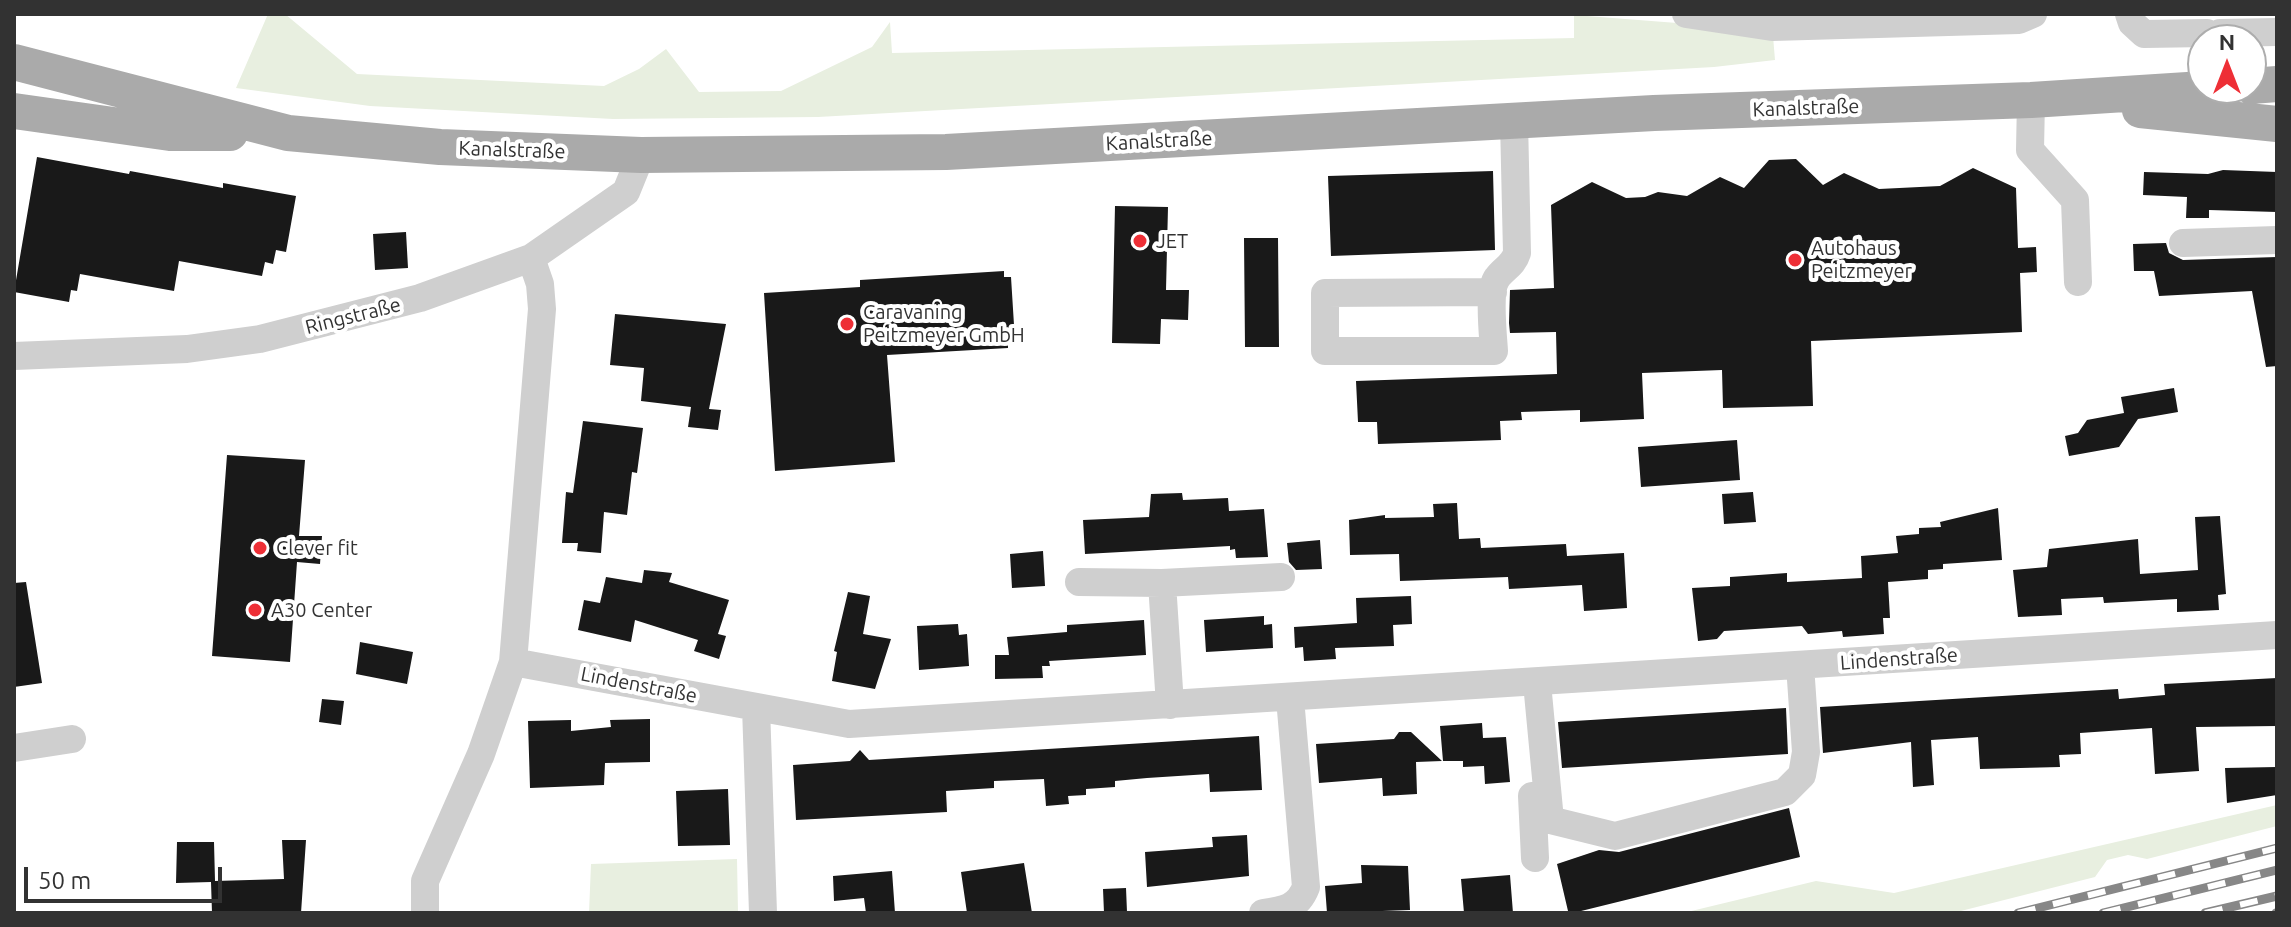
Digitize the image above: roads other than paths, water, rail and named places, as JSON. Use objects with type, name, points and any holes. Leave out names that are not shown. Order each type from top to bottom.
[{"type":"main road","name":"Kanalstraße","points":[[14,62],[288,133]]},
{"type":"main road","name":"Kanalstraße","points":[[14,111],[170,133],[288,133],[440,147],[641,155],[946,152],[1514,121],[2031,100],[2187,90]]},
{"type":"main road","name":"Kanalstraße","points":[[2031,100],[2277,124]]},
{"type":"street","points":[[1686,14],[1772,27],[2019,20],[2033,14]]},
{"type":"street","points":[[2129,14],[2132,23],[2144,34],[2277,32]]},
{"type":"street","points":[[2031,100],[2030,150],[2075,200],[2078,282]]},
{"type":"street","points":[[1493,292],[1325,293],[1325,351],[1494,351],[1493,292],[1497,278],[1514,263],[1517,253],[1514,121]]},
{"type":"street","name":"Ringstraße","points":[[14,356],[187,349],[260,339],[420,298],[531,258],[626,192],[641,155]]},
{"type":"street","points":[[2183,243],[2277,240]]},
{"type":"street","points":[[425,913],[425,881],[481,754],[513,662],[542,309],[540,284],[531,258]]},
{"type":"street","points":[[1079,582],[1162,583],[1281,577]]},
{"type":"street","points":[[1162,583],[1170,705]]},
{"type":"street","name":"Lindenstraße","points":[[513,662],[849,724],[2277,635]]},
{"type":"street","points":[[1529,683],[1550,820],[1615,836],[1785,792],[1802,775],[1806,752],[1800,665]]},
{"type":"street","points":[[1529,683],[1535,858]]},
{"type":"street","points":[[1263,913],[1294,905],[1302,899],[1306,887],[1290,698]]},
{"type":"street","points":[[756,707],[763,913]]},
{"type":"street","points":[[14,748],[72,739]]},
{"type":"railway","points":[[2018,913],[2277,848]]},
{"type":"railway","points":[[2103,913],[2277,870]]},
{"type":"railway","points":[[2205,913],[2277,896]]},
{"type":"place","name":"JET","points":[[1140,241]]},
{"type":"place","name":"Autohaus Peitzmeyer","points":[[1795,260]]},
{"type":"place","name":"Caravaning Peitzmeyer GmbH","points":[[847,324]]},
{"type":"place","name":"Clever fit","points":[[260,548]]},
{"type":"place","name":"A30 Center","points":[[255,610]]}]
